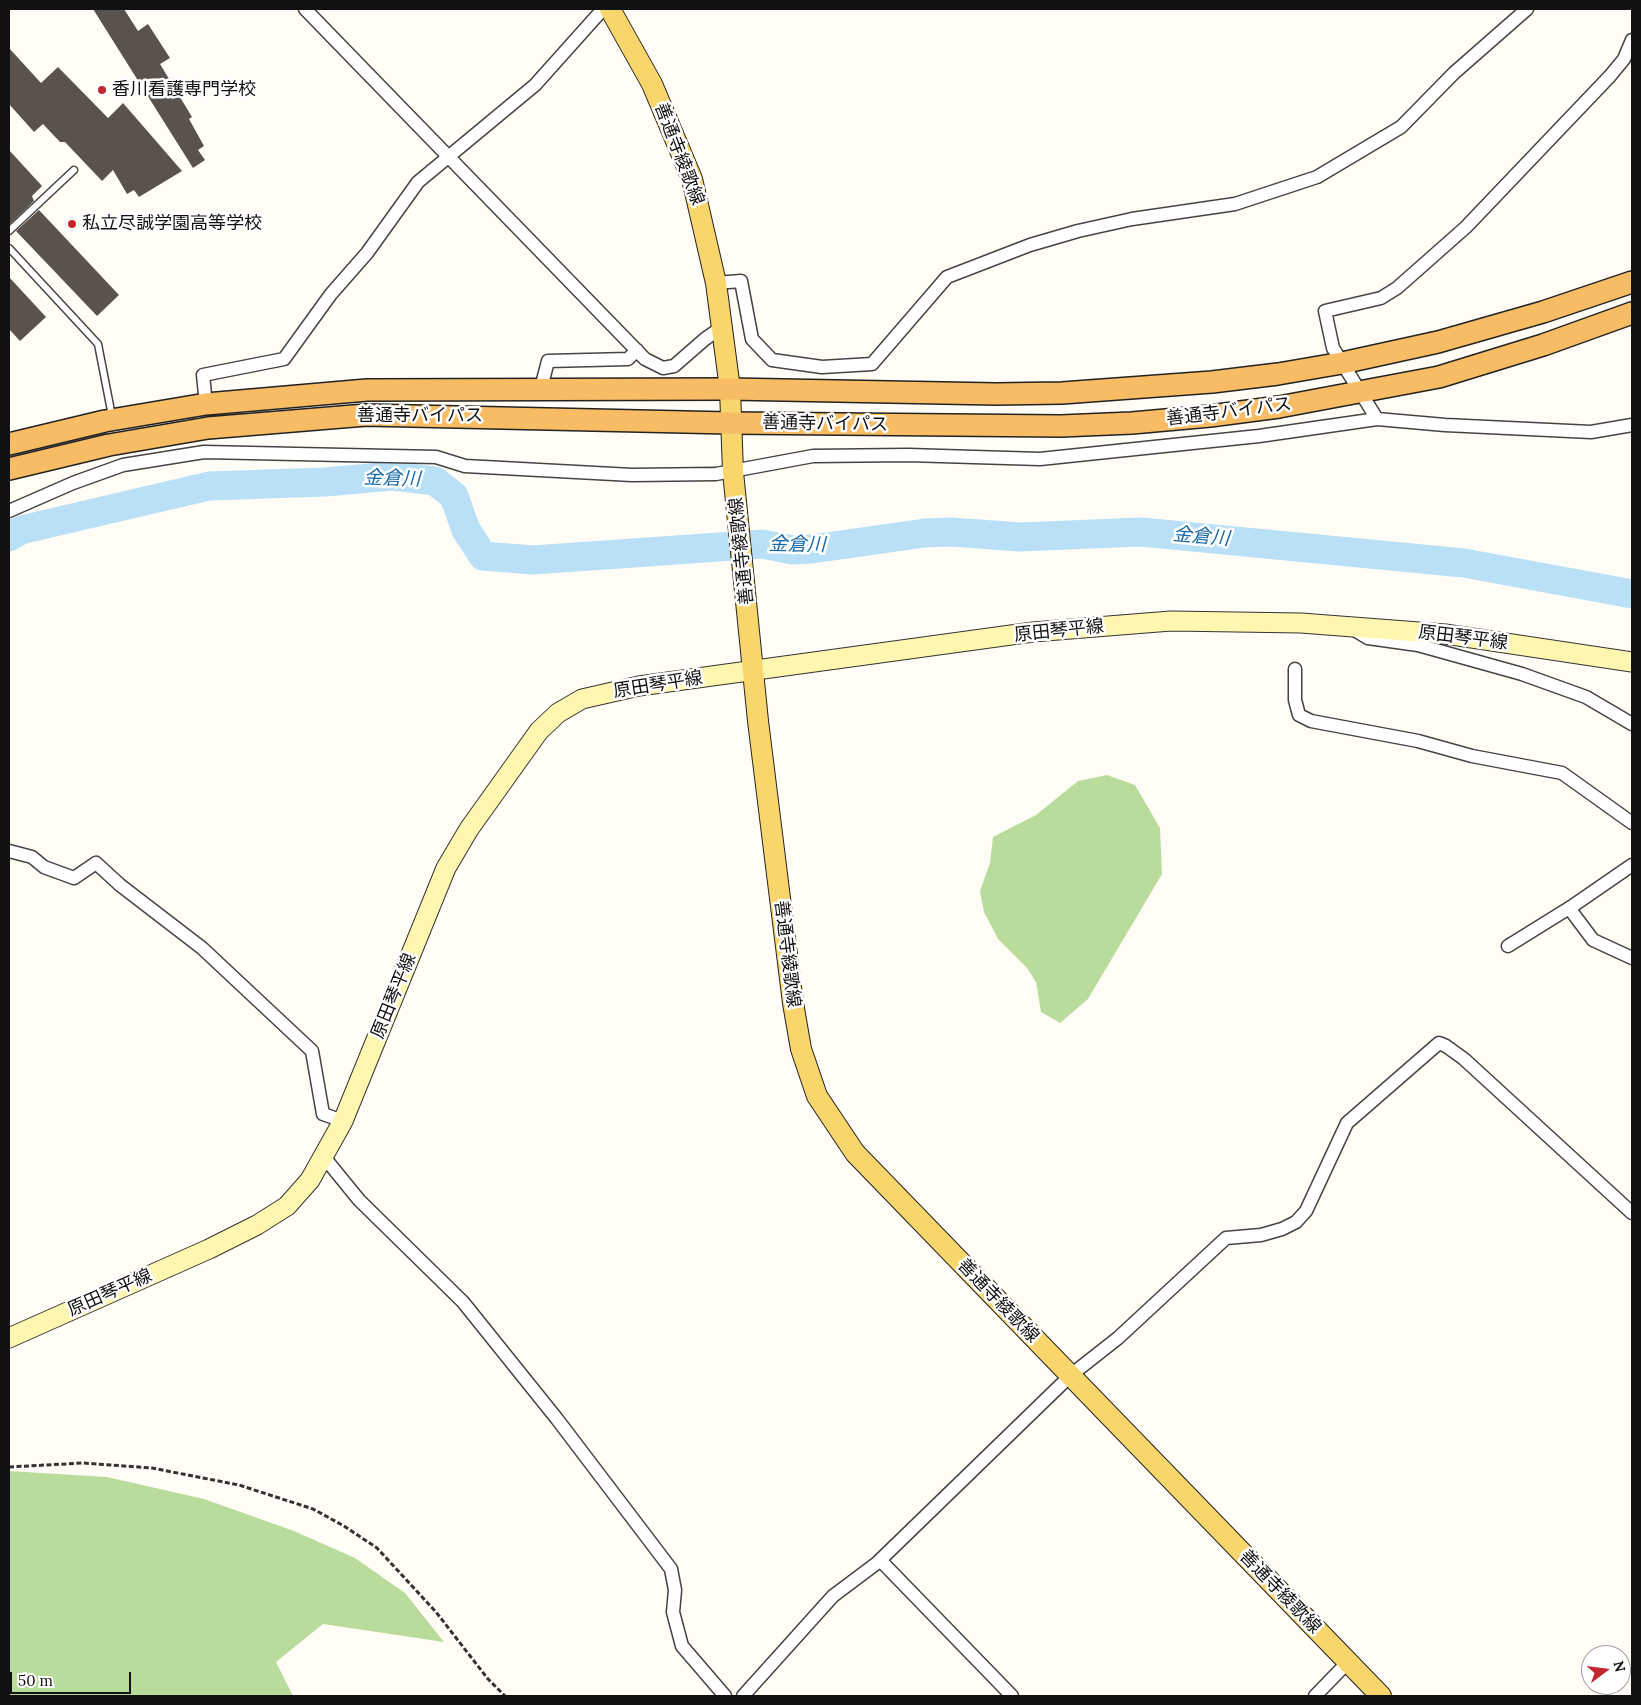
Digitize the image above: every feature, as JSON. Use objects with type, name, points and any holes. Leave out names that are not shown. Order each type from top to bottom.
[{"type":"highway","name":"善通寺バイパス","points":[[9,444],[113,420],[206,404],[367,390],[541,388],[730,389],[996,394],[1062,393],[1212,382],[1278,374],[1342,363],[1438,342],[1551,310],[1632,282]]},
{"type":"highway","name":"善通寺バイパス","points":[[9,469],[109,445],[208,428],[322,418],[428,415],[730,423],[1051,426],[1132,423],[1269,408],[1361,393],[1439,377],[1632,314]]},
{"type":"main road","name":"善通寺綾歌線","points":[[610,9],[652,84],[692,179],[716,283],[730,389],[730,423],[734,478],[754,671],[793,1003],[801,1049],[817,1096],[855,1153],[1381,1696]]},
{"type":"main road","name":"原田琴平線","points":[[9,1338],[209,1249],[257,1225],[288,1206],[310,1180],[343,1121],[446,868],[469,829],[539,731],[558,713],[582,700],[602,693],[1033,632],[1171,620],[1301,623],[1445,634],[1632,662]]},
{"type":"street","points":[[306,9],[645,358],[663,368],[674,366],[705,339],[715,332],[722,331]]},
{"type":"street","points":[[206,404],[203,375],[284,359],[330,294],[367,253],[418,182],[450,158],[535,85],[603,9]]},
{"type":"street","points":[[716,283],[742,281],[752,339],[772,360],[822,367],[872,364],[947,277],[1022,248],[1078,231],[1132,219],[1235,204],[1317,176],[1402,128],[1454,73],[1527,9]]},
{"type":"street","points":[[1377,419],[1333,348],[1325,311],[1380,298],[1397,288],[1460,233],[1610,76],[1624,59],[1632,40]]},
{"type":"street","points":[[541,388],[548,361],[628,359],[637,350]]},
{"type":"street","points":[[9,511],[73,483],[123,465],[204,452],[436,457],[465,466],[585,474],[734,478],[814,456],[1040,459],[1259,436],[1377,419],[1445,426],[1591,432],[1632,425]]},
{"type":"street","points":[[1351,627],[1368,638],[1418,645],[1522,674],[1586,697],[1632,724]]},
{"type":"street","points":[[1295,669],[1295,700],[1299,715],[1311,722],[1418,741],[1472,756],[1562,773],[1632,823]]},
{"type":"street","points":[[9,851],[32,857],[44,867],[74,878],[96,863],[120,885],[202,948],[312,1051],[323,1114],[343,1121]]},
{"type":"street","points":[[1508,946],[1569,908],[1632,865]]},
{"type":"street","points":[[1569,908],[1593,940],[1632,958]]},
{"type":"street","points":[[743,1696],[833,1596],[880,1560],[1071,1375],[1118,1338],[1226,1238],[1261,1235],[1282,1229],[1296,1222],[1306,1211],[1347,1123],[1438,1043],[1446,1046],[1464,1059],[1632,1212]]},
{"type":"street","points":[[324,1158],[359,1200],[463,1302],[557,1419],[671,1569],[675,1590],[673,1612],[682,1646],[725,1696]]},
{"type":"street","points":[[880,1560],[1012,1696]]},
{"type":"street","points":[[1315,1696],[1348,1662]]},
{"type":"lane","points":[[9,231],[74,170]]},
{"type":"lane","points":[[9,248],[98,344],[113,420]]},
{"type":"path","points":[[9,1467],[83,1463],[152,1468],[239,1485],[313,1509],[344,1526],[377,1548],[436,1612],[488,1679],[505,1696]]},
{"type":"green space","points":[[1107,775],[1135,785],[1160,828],[1162,874],[1088,999],[1060,1023],[1041,1012],[1036,982],[1027,968],[998,939],[984,912],[980,891],[990,863],[993,837],[1036,815],[1078,781]]},
{"type":"green space","points":[[9,1471],[107,1477],[204,1499],[294,1531],[355,1558],[405,1593],[444,1642],[323,1624],[276,1662],[293,1696],[9,1696]]},
{"type":"building","points":[[93,9],[124,9],[138,31],[148,24],[170,58],[160,64],[192,117],[189,119],[204,146],[198,150],[205,160],[193,168]]},
{"type":"building","points":[[9,48],[41,83],[58,67],[108,118],[123,103],[182,171],[139,197],[134,190],[127,194],[113,170],[102,181],[65,142],[60,142],[43,124],[34,132],[9,104]]},
{"type":"building","points":[[9,150],[42,186],[32,196],[34,201],[10,224]]},
{"type":"building","points":[[39,210],[119,295],[97,316],[16,231]]},
{"type":"building","points":[[9,277],[46,317],[20,341],[9,329]]},
{"type":"waterway","name":"金倉川","points":[[9,537],[21,530],[209,486],[325,482],[392,476],[435,481],[454,496],[466,530],[483,556],[533,560],[762,544],[793,550],[925,533],[951,532],[1020,537],[1141,532],[1464,563],[1632,594]]},
{"type":"place","name":"香川看護専門学校","points":[[102,90]]},
{"type":"place","name":"私立尽誠学園高等学校","points":[[72,224]]}]
